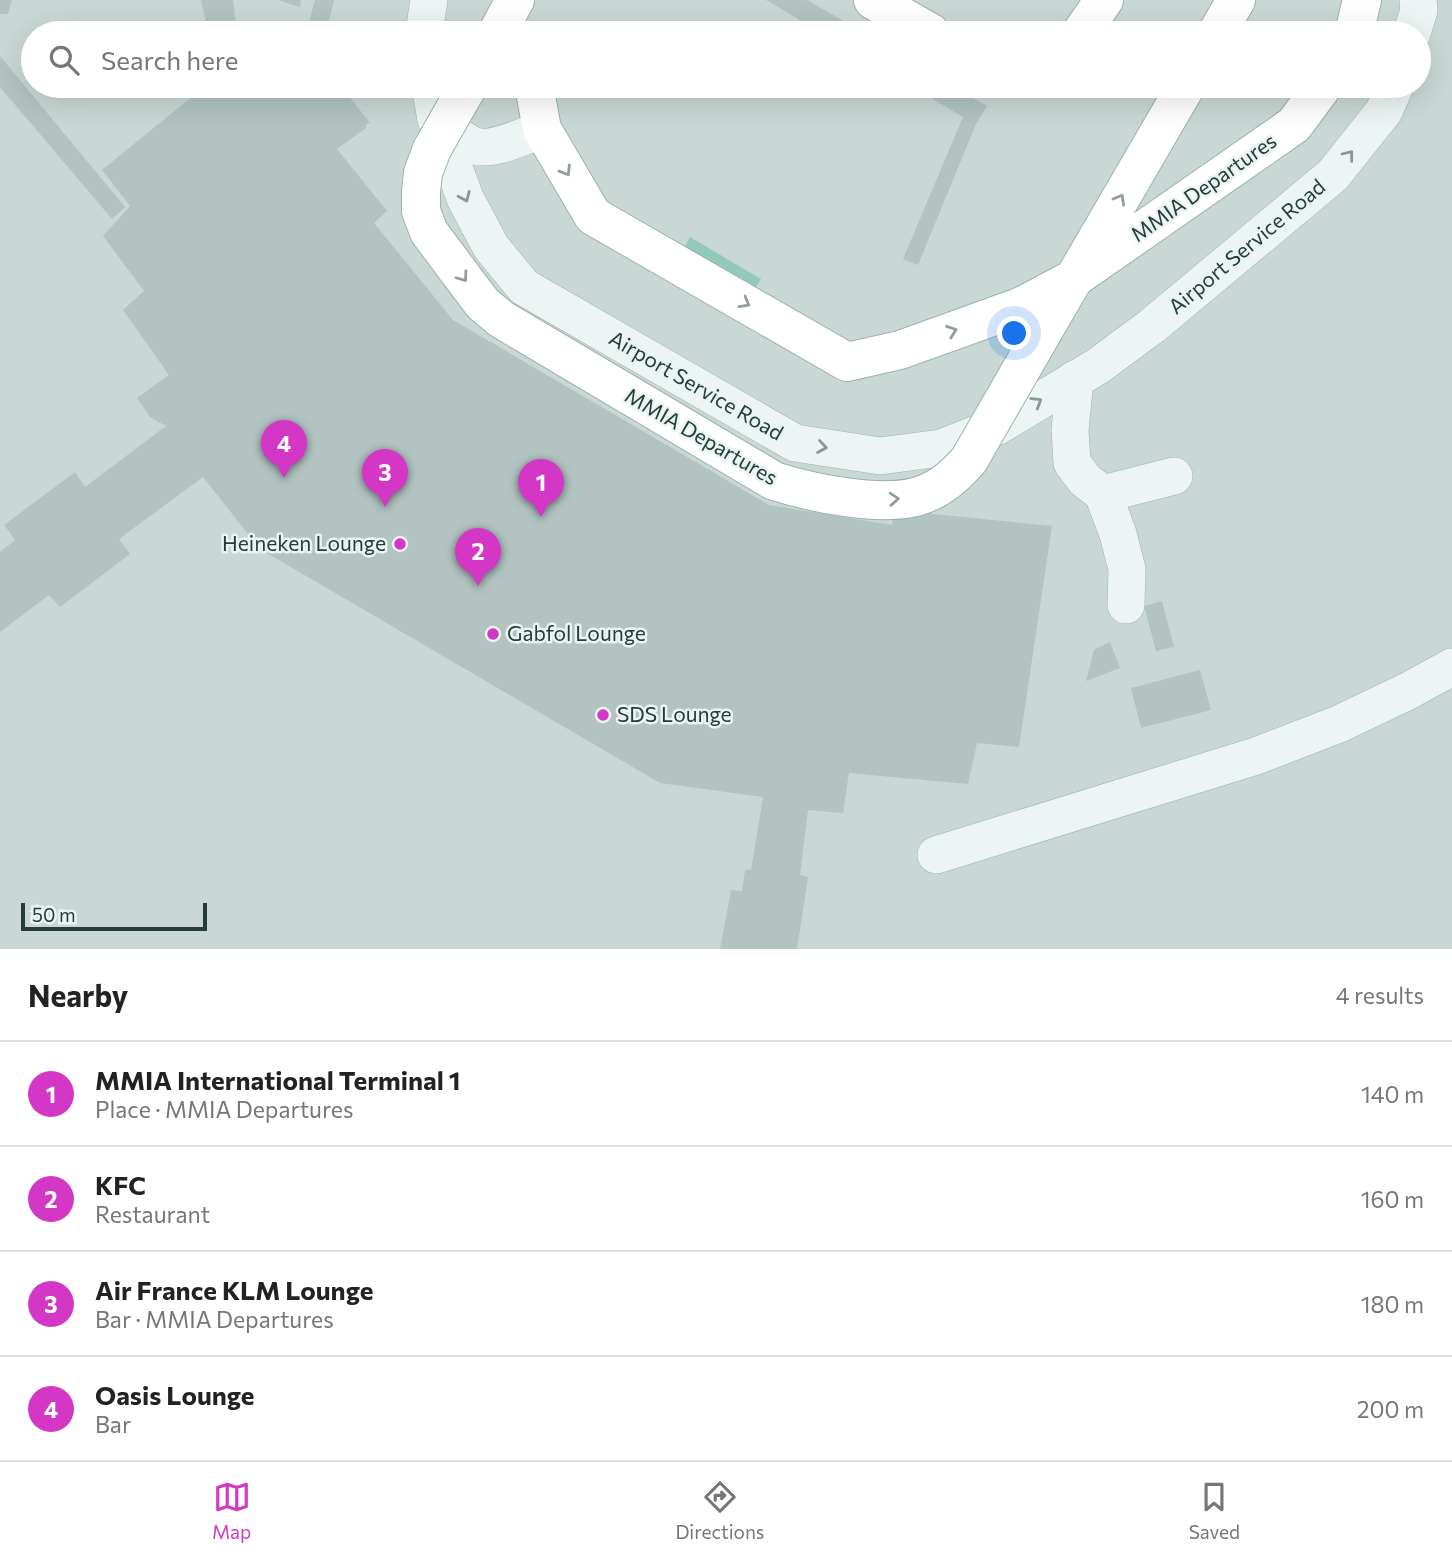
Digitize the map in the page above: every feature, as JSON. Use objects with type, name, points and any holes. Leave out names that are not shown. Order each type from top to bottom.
[{"type":"main road","points":[[873,0],[910,21]]},
{"type":"main road","points":[[1089,21],[1104,0]]},
{"type":"main road","points":[[1224,21],[1236,0]]},
{"type":"main road","points":[[1357,21],[1362,0]]},
{"type":"main road","name":"MMIA Departures","points":[[461,98],[432,149],[423,173],[421,211],[429,232],[483,304],[501,319],[774,481],[798,489],[868,500],[897,500],[925,494],[949,481],[969,460],[1179,98]]},
{"type":"main road","name":"MMIA Departures","points":[[536,98],[542,129],[593,216],[848,362],[900,349],[1022,306],[1073,279],[1294,125],[1314,98]]},
{"type":"lane","points":[[426,21],[429,0]]},
{"type":"lane","points":[[1416,21],[1419,10],[1418,0]]},
{"type":"lane","name":"Airport Service Road","points":[[433,102],[465,198],[491,247],[524,287],[795,443],[880,456],[941,448],[998,426],[1098,366],[1152,326],[1333,175],[1384,111],[1390,98]]},
{"type":"lane","name":"Airport Service Road","points":[[433,102],[471,144],[482,148],[542,129]]},
{"type":"lane","points":[[1075,379],[1070,430],[1072,463],[1085,480],[1103,494],[1127,569],[1126,606]]},
{"type":"lane","points":[[1103,494],[1174,475]]},
{"type":"lane","points":[[936,855],[1256,756],[1339,724],[1452,667]]},
{"type":"shaded area","points":[[0,0],[1452,0],[1452,949],[0,949]]},
{"type":"shaded area","points":[[690,237],[761,279],[743,308],[673,267]]},
{"type":"building","points":[[0,0],[12,0],[8,14],[0,14]]},
{"type":"building","points":[[201,0],[233,0],[236,21],[205,21]]},
{"type":"building","points":[[278,0],[301,0],[300,7]]},
{"type":"building","points":[[315,0],[334,0],[329,21],[309,21]]},
{"type":"building","points":[[766,0],[807,0],[843,21],[802,21]]},
{"type":"building","points":[[0,56],[21,81],[21,98],[35,98],[125,207],[112,219],[0,87]]},
{"type":"building","points":[[190,98],[350,98],[370,123],[337,149],[387,211],[374,223],[453,320],[769,505],[892,525],[893,510],[1052,526],[1019,747],[977,743],[968,784],[849,773],[843,813],[808,810],[800,875],[808,877],[797,949],[720,949],[731,890],[742,891],[745,870],[751,870],[763,797],[660,783],[260,549],[203,477],[119,539],[130,554],[60,607],[49,595],[0,632],[0,552],[15,540],[4,525],[75,472],[85,487],[166,426],[150,417],[137,398],[169,375],[123,310],[144,291],[103,236],[130,206],[102,170]]},
{"type":"building","points":[[931,98],[973,98],[987,106],[976,124],[918,265],[903,259],[963,117]]},
{"type":"building","points":[[1162,601],[1174,647],[1156,651],[1144,606]]},
{"type":"building","points":[[1110,642],[1120,668],[1086,681],[1094,650]]},
{"type":"building","points":[[1200,670],[1211,710],[1141,728],[1131,688]]},
{"type":"place","name":"Oasis Lounge","points":[[284,478]]},
{"type":"place","name":"Air France KLM Lounge","points":[[385,507]]},
{"type":"place","name":"MMIA International Terminal 1","points":[[541,517]]},
{"type":"place","name":"Heineken Lounge","points":[[400,544]]},
{"type":"place","name":"KFC","points":[[478,586]]},
{"type":"place","name":"Gabfol Lounge","points":[[493,634]]},
{"type":"place","name":"SDS Lounge","points":[[603,715]]}]
